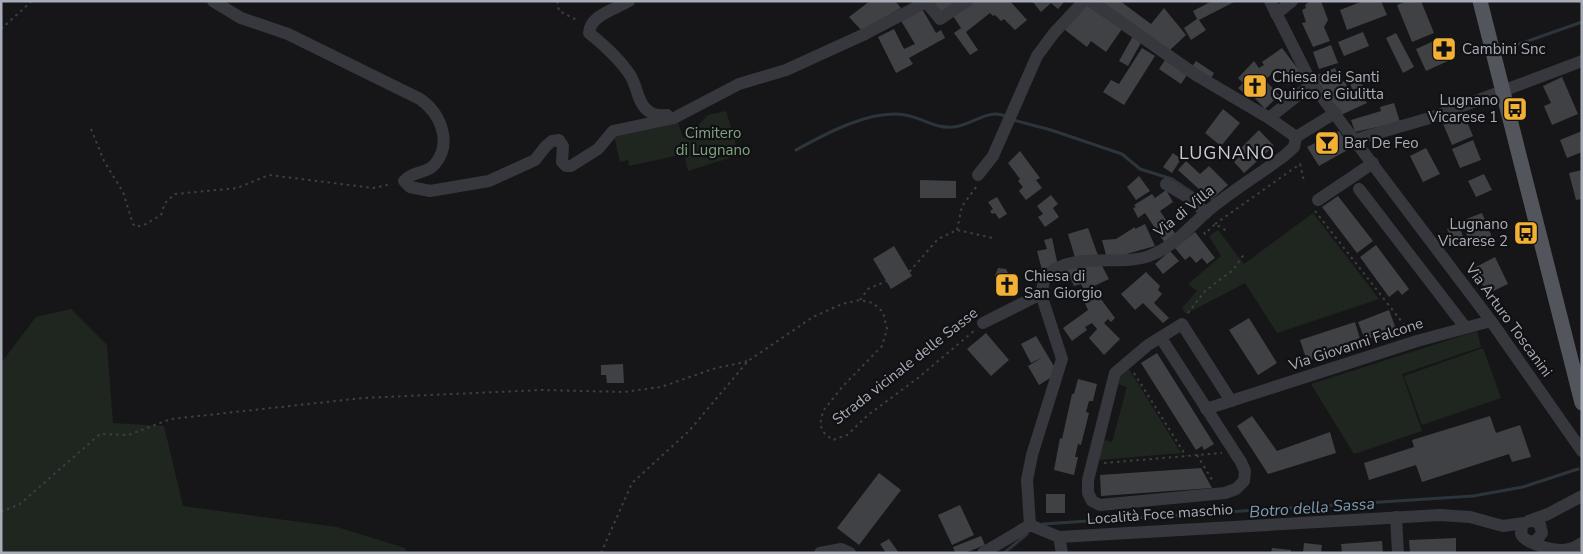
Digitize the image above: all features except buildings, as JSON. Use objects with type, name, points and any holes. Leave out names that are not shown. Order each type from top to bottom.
[{"type":"main road","points":[[1480,1],[1582,403]]},
{"type":"street","points":[[213,1],[241,18],[288,34],[420,99],[431,107],[442,129],[444,144],[435,164],[425,171],[414,173],[404,181],[410,187],[430,191],[488,181],[536,160],[552,141],[559,140],[563,146],[562,162],[566,166],[571,166],[598,149],[613,131],[674,118],[739,84],[786,70],[857,38],[926,2],[940,19],[967,1]]},
{"type":"street","points":[[629,1],[597,19],[590,28],[589,33],[609,50],[630,74],[640,96],[640,103],[647,111],[658,116],[685,113]]},
{"type":"street","points":[[979,173],[992,156],[1027,82],[1037,56],[1084,1]]},
{"type":"street","points":[[1091,1],[1196,76],[1269,118],[1296,137]]},
{"type":"street","points":[[1273,6],[1292,1]]},
{"type":"street","name":"Via Arturo Toscanini","points":[[1273,6],[1312,84],[1491,321],[1582,451]]},
{"type":"street","points":[[1354,140],[1433,117],[1582,61]]},
{"type":"street","points":[[1269,118],[1312,84]]},
{"type":"street","name":"Via di Villa","points":[[1040,294],[1045,277],[1070,264],[1106,259],[1138,259],[1148,257],[1176,242],[1206,213],[1284,156],[1294,147],[1296,137],[1335,114]]},
{"type":"street","points":[[1315,203],[1373,164]]},
{"type":"street","points":[[1166,184],[1191,199],[1206,213]]},
{"type":"street","points":[[1359,189],[1464,328]]},
{"type":"street","points":[[983,553],[1030,525],[1027,480],[1032,455],[1062,359],[1040,294]]},
{"type":"street","name":"Strada vicinale delle Sasse","points":[[983,323],[1040,294]]},
{"type":"street","name":"Via Giovanni Falcone","points":[[1206,409],[1417,341],[1491,321]]},
{"type":"street","points":[[1160,338],[1243,466],[1246,478],[1236,489],[1221,493],[1100,504],[1092,501],[1088,493],[1091,464],[1115,373],[1160,338],[1182,324],[1231,401]]},
{"type":"street","points":[[1526,531],[1548,514],[1582,496]]},
{"type":"street","points":[[1526,531],[1537,540],[1542,532],[1542,523],[1548,514]]},
{"type":"street","name":"Località Foce maschio","points":[[1030,525],[1059,537],[1396,517],[1457,516],[1526,531]]},
{"type":"street","points":[[1396,517],[1398,553]]},
{"type":"street","points":[[1526,531],[1537,522],[1547,544],[1552,548]]},
{"type":"street","points":[[1526,531],[1552,548],[1561,550],[1580,545]]},
{"type":"street","points":[[1059,537],[1062,553]]},
{"type":"street","points":[[820,553],[841,549],[850,553]]},
{"type":"path","points":[[1,29],[32,1]]},
{"type":"path","points":[[557,1],[559,11],[590,28]]},
{"type":"path","points":[[91,129],[104,161],[123,192],[133,224],[136,226],[146,224],[161,215],[165,203],[175,194],[237,188],[268,175],[372,188],[404,181]]},
{"type":"path","points":[[1195,224],[1205,234],[1215,224],[1300,164],[1304,181]]},
{"type":"path","points":[[957,230],[962,206],[981,180],[979,173]]},
{"type":"path","points":[[1315,203],[1417,341]]},
{"type":"path","points":[[1215,224],[1229,232]]},
{"type":"path","points":[[601,553],[632,483],[689,431],[748,361],[813,317],[842,304],[860,300],[868,289],[910,271],[938,239],[957,230],[993,238]]},
{"type":"path","points":[[1182,324],[1190,309],[1205,291],[1233,270],[1245,253]]},
{"type":"path","name":"Strada vicinale delle Sasse","points":[[860,300],[873,303],[883,312],[887,329],[882,346],[843,386],[823,411],[820,425],[825,434],[833,440],[847,435],[868,415],[918,378],[983,323]]},
{"type":"path","points":[[1,512],[20,504],[100,434],[128,435],[171,419],[363,398],[542,390],[624,392],[661,387],[713,369],[748,361]]},
{"type":"path","points":[[1127,362],[1186,456]]},
{"type":"path","points":[[1091,464],[1234,452]]},
{"type":"path","points":[[1196,455],[1221,493]]},
{"type":"green space","name":"Cimitero di Lugnano","points":[[726,111],[739,155],[688,171],[684,154],[629,166],[628,160],[620,162],[614,136],[678,122],[683,138],[688,136],[708,115]]},
{"type":"green space","points":[[1313,213],[1379,299],[1277,333],[1245,283],[1186,314],[1182,308],[1197,291],[1188,284],[1221,256],[1209,236],[1218,230],[1244,264]]},
{"type":"green space","points":[[71,309],[107,345],[113,423],[164,426],[183,506],[337,527],[405,548],[407,553],[1,553],[1,363],[36,317]]},
{"type":"green space","points":[[1477,331],[1481,347],[1402,374],[1422,431],[1354,454],[1311,384]]},
{"type":"green space","points":[[1483,348],[1501,398],[1422,425],[1404,376]]},
{"type":"green space","points":[[1129,369],[1181,453],[1099,460],[1104,440],[1112,442],[1127,387],[1118,384],[1121,376]]},
{"type":"waterway","points":[[1505,49],[1582,22]]},
{"type":"waterway","points":[[796,150],[849,124],[878,116],[905,115],[946,127],[960,126],[994,114],[1007,117]]},
{"type":"waterway","points":[[1013,120],[1051,130],[1122,154],[1140,169],[1172,179],[1193,193]]},
{"type":"waterway","name":"Botro della Sassa","points":[[1043,524],[1473,496],[1523,487],[1578,469]]},
{"type":"waterway","name":"Botro della Sassa","points":[[1004,553],[1027,534]]},
{"type":"place","name":"Cambini Snc","points":[[1444,49]]},
{"type":"place","name":"Chiesa dei Santi Quirico e Giulitta","points":[[1255,86]]},
{"type":"place","name":"Lugnano Vicarese 1","points":[[1515,109]]},
{"type":"place","name":"Bar De Feo","points":[[1327,143]]},
{"type":"place","name":"Lugnano Vicarese 2","points":[[1526,233]]},
{"type":"place","name":"Chiesa di San Giorgio","points":[[1007,285]]},
{"type":"district","name":"LUGNANO","points":[[1227,153]]}]
